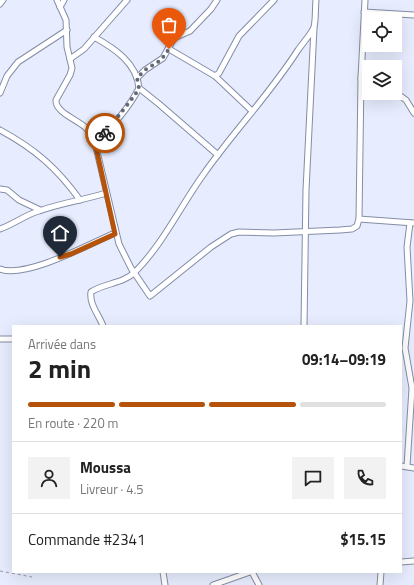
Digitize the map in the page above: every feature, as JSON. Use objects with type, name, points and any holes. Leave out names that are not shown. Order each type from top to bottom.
[{"type":"street","points":[[0,4],[3,0]]},
{"type":"street","points":[[57,0],[66,20],[67,47],[72,68],[70,75],[56,100],[57,108],[87,128],[95,143],[115,234],[134,274],[150,296],[211,247],[231,234],[239,232],[274,233],[352,229],[357,226],[359,219],[362,52]]},
{"type":"street","points":[[60,7],[64,0]]},
{"type":"street","points":[[70,59],[84,48],[127,0]]},
{"type":"street","points":[[137,78],[145,70],[161,60],[169,49],[174,38],[190,31],[211,9],[217,0]]},
{"type":"street","points":[[215,76],[219,73],[239,36],[274,0]]},
{"type":"street","points":[[304,325],[305,231],[316,0]]},
{"type":"street","points":[[364,12],[365,0]]},
{"type":"street","points":[[402,14],[414,15]]},
{"type":"street","points":[[102,325],[92,304],[91,292],[96,288],[118,282],[134,274],[170,227],[190,194],[218,155],[252,111],[277,82],[314,28]]},
{"type":"street","points":[[0,93],[7,76],[18,62],[67,30]]},
{"type":"street","points":[[94,37],[110,46],[124,58],[137,78],[139,88],[218,155]]},
{"type":"street","points":[[169,49],[215,76],[252,111]]},
{"type":"street","points":[[95,143],[108,130],[139,88]]},
{"type":"street","points":[[402,97],[406,100],[414,113]]},
{"type":"street","points":[[0,130],[44,158],[66,179],[80,200]]},
{"type":"street","points":[[0,189],[7,190],[19,200],[40,210]]},
{"type":"street","points":[[0,229],[40,210],[106,193]]},
{"type":"street","points":[[359,219],[412,223],[407,247],[412,282],[405,348],[412,388],[407,466]]},
{"type":"street","points":[[0,269],[13,272],[38,266],[71,254],[115,234]]},
{"type":"street","points":[[0,339],[12,338]]},
{"type":"street","points":[[402,466],[414,468]]},
{"type":"street","points":[[402,562],[414,561]]},
{"type":"street","points":[[163,573],[165,585]]},
{"type":"street","points":[[213,585],[248,573]]},
{"type":"street","points":[[252,573],[259,585]]},
{"type":"street","points":[[380,585],[381,573]]},
{"type":"path","points":[[0,571],[32,577]]},
{"type":"way so far","points":[[105,133],[135,95],[139,88],[137,78],[145,70],[161,60],[169,49]]},
{"type":"route","points":[[60,257],[81,250],[115,234],[95,143],[105,133]]}]
